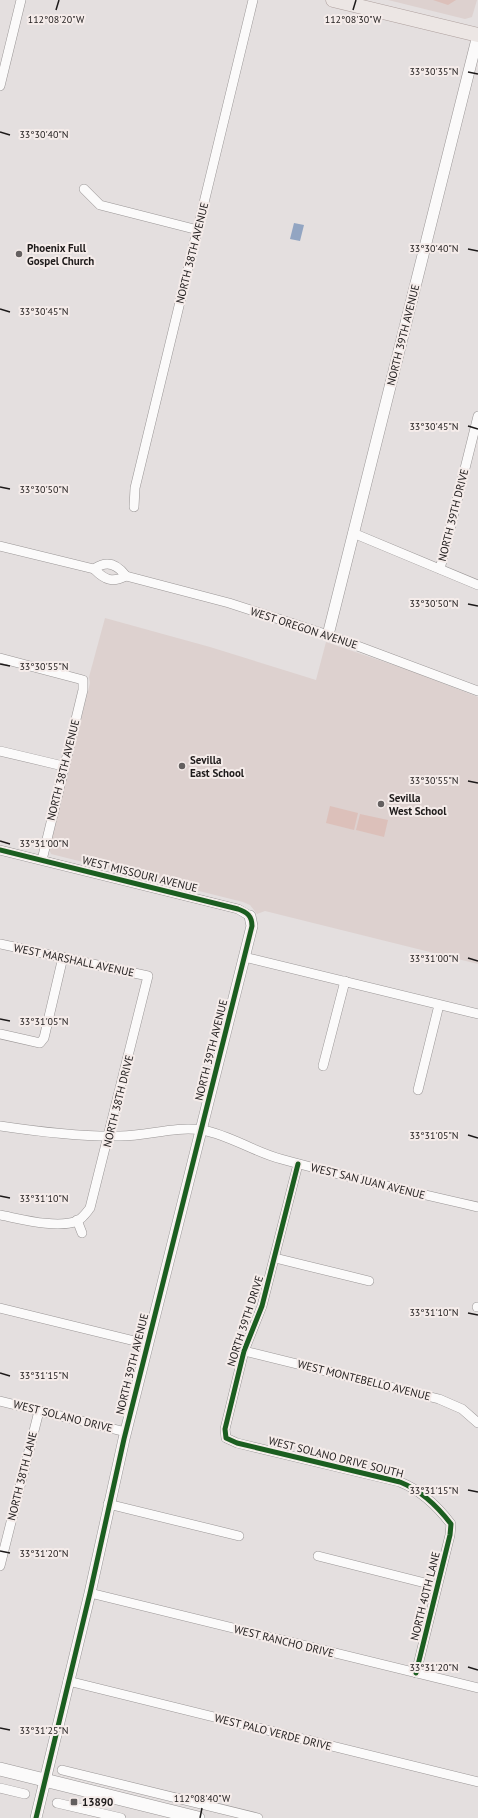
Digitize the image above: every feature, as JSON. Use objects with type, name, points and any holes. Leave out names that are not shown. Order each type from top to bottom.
[{"type":"main road","points":[[333,0],[478,35]]},
{"type":"main road","points":[[0,1769],[198,1818]]},
{"type":"street","points":[[0,86],[21,0]]},
{"type":"street","name":"NORTH 38TH AVENUE","points":[[134,507],[135,488],[253,0]]},
{"type":"street","name":"NORTH 39TH AVENUE","points":[[328,635],[478,35]]},
{"type":"street","points":[[84,189],[100,205],[198,230]]},
{"type":"street","name":"NORTH 39TH DRIVE","points":[[440,569],[475,438],[478,416]]},
{"type":"street","points":[[354,532],[478,585]]},
{"type":"street","name":"WEST OREGON AVENUE","points":[[0,546],[94,569],[104,578],[112,581],[126,576]]},
{"type":"street","name":"WEST OREGON AVENUE","points":[[94,569],[100,565],[112,564],[117,566],[126,576],[228,604],[328,635],[478,691]]},
{"type":"street","name":"NORTH 38TH AVENUE","points":[[0,658],[83,680],[83,690],[63,766],[42,860]]},
{"type":"street","points":[[0,751],[63,766]]},
{"type":"street","name":"WEST MISSOURI AVENUE","points":[[0,850],[238,909],[250,916]]},
{"type":"street","name":"NORTH 39TH AVENUE","points":[[36,1818],[90,1593],[108,1504],[252,926],[250,916]]},
{"type":"street","name":"WEST MARSHALL AVENUE","points":[[0,944],[148,976]]},
{"type":"street","points":[[0,1034],[40,1043],[44,1038],[63,957]]},
{"type":"street","points":[[244,957],[478,1014]]},
{"type":"street","name":"NORTH 38TH DRIVE","points":[[77,1220],[84,1216],[90,1208],[148,976]]},
{"type":"street","points":[[324,1066],[345,981]]},
{"type":"street","points":[[418,1090],[439,1005]]},
{"type":"street","name":"WEST SAN JUAN AVENUE","points":[[0,1126],[69,1135],[109,1136],[122,1136],[177,1129],[202,1130],[238,1141],[268,1155],[298,1164],[478,1207]]},
{"type":"street","name":"NORTH 39TH DRIVE","points":[[226,1438],[225,1429],[244,1351],[262,1306],[298,1164]]},
{"type":"street","points":[[0,1215],[54,1224],[66,1224],[77,1220],[82,1233]]},
{"type":"street","points":[[275,1258],[369,1281]]},
{"type":"street","points":[[0,1308],[147,1344]]},
{"type":"street","name":"WEST MONTEBELLO AVENUE","points":[[244,1351],[439,1399],[462,1409],[478,1423]]},
{"type":"street","name":"WEST SOLANO DRIVE","points":[[0,1401],[126,1432]]},
{"type":"street","name":"NORTH 38TH LANE","points":[[0,1566],[39,1411]]},
{"type":"street","name":"WEST SOLANO DRIVE SOUTH","points":[[226,1438],[237,1443],[400,1482],[421,1493],[451,1524]]},
{"type":"street","points":[[108,1504],[239,1536]]},
{"type":"street","name":"NORTH 40TH LANE","points":[[416,1673],[451,1524]]},
{"type":"street","points":[[318,1556],[437,1586]]},
{"type":"street","name":"WEST RANCHO DRIVE","points":[[90,1593],[478,1688]]},
{"type":"street","name":"WEST PALO VERDE DRIVE","points":[[68,1681],[478,1782]]},
{"type":"street","points":[[62,1770],[258,1818]]},
{"type":"street","points":[[0,1788],[25,1794]]},
{"type":"street","points":[[57,1803],[121,1818]]},
{"type":"street","points":[[198,1818],[200,1804]]},
{"type":"shaded area","points":[[388,0],[477,0],[472,17],[465,19]]},
{"type":"shaded area","points":[[433,0],[456,0],[448,5]]},
{"type":"shaded area","points":[[105,618],[210,647],[316,680],[326,642],[411,671],[478,697],[478,964],[265,911],[257,914],[250,905],[243,902],[51,854],[49,849],[90,683],[89,677]]},
{"type":"shaded area","points":[[330,806],[358,813],[354,830],[326,823]]},
{"type":"shaded area","points":[[360,814],[388,820],[384,837],[356,830]]},
{"type":"water","points":[[294,223],[304,225],[300,241],[290,239]]},
{"type":"cycle path","points":[[0,850],[238,909],[248,915],[252,926],[124,1439],[90,1593],[36,1818]]},
{"type":"cycle path","points":[[298,1164],[262,1306],[244,1351],[225,1429],[226,1438],[237,1443],[400,1482],[421,1494],[434,1505],[451,1524],[450,1535],[416,1673]]},
{"type":"place","name":"Phoenix Full Gospel Church","points":[[19,254]]},
{"type":"place","name":"Sevilla East School","points":[[182,766]]},
{"type":"place","name":"Sevilla West School","points":[[381,804]]},
{"type":"place","name":"13890","points":[[74,1802]]}]
